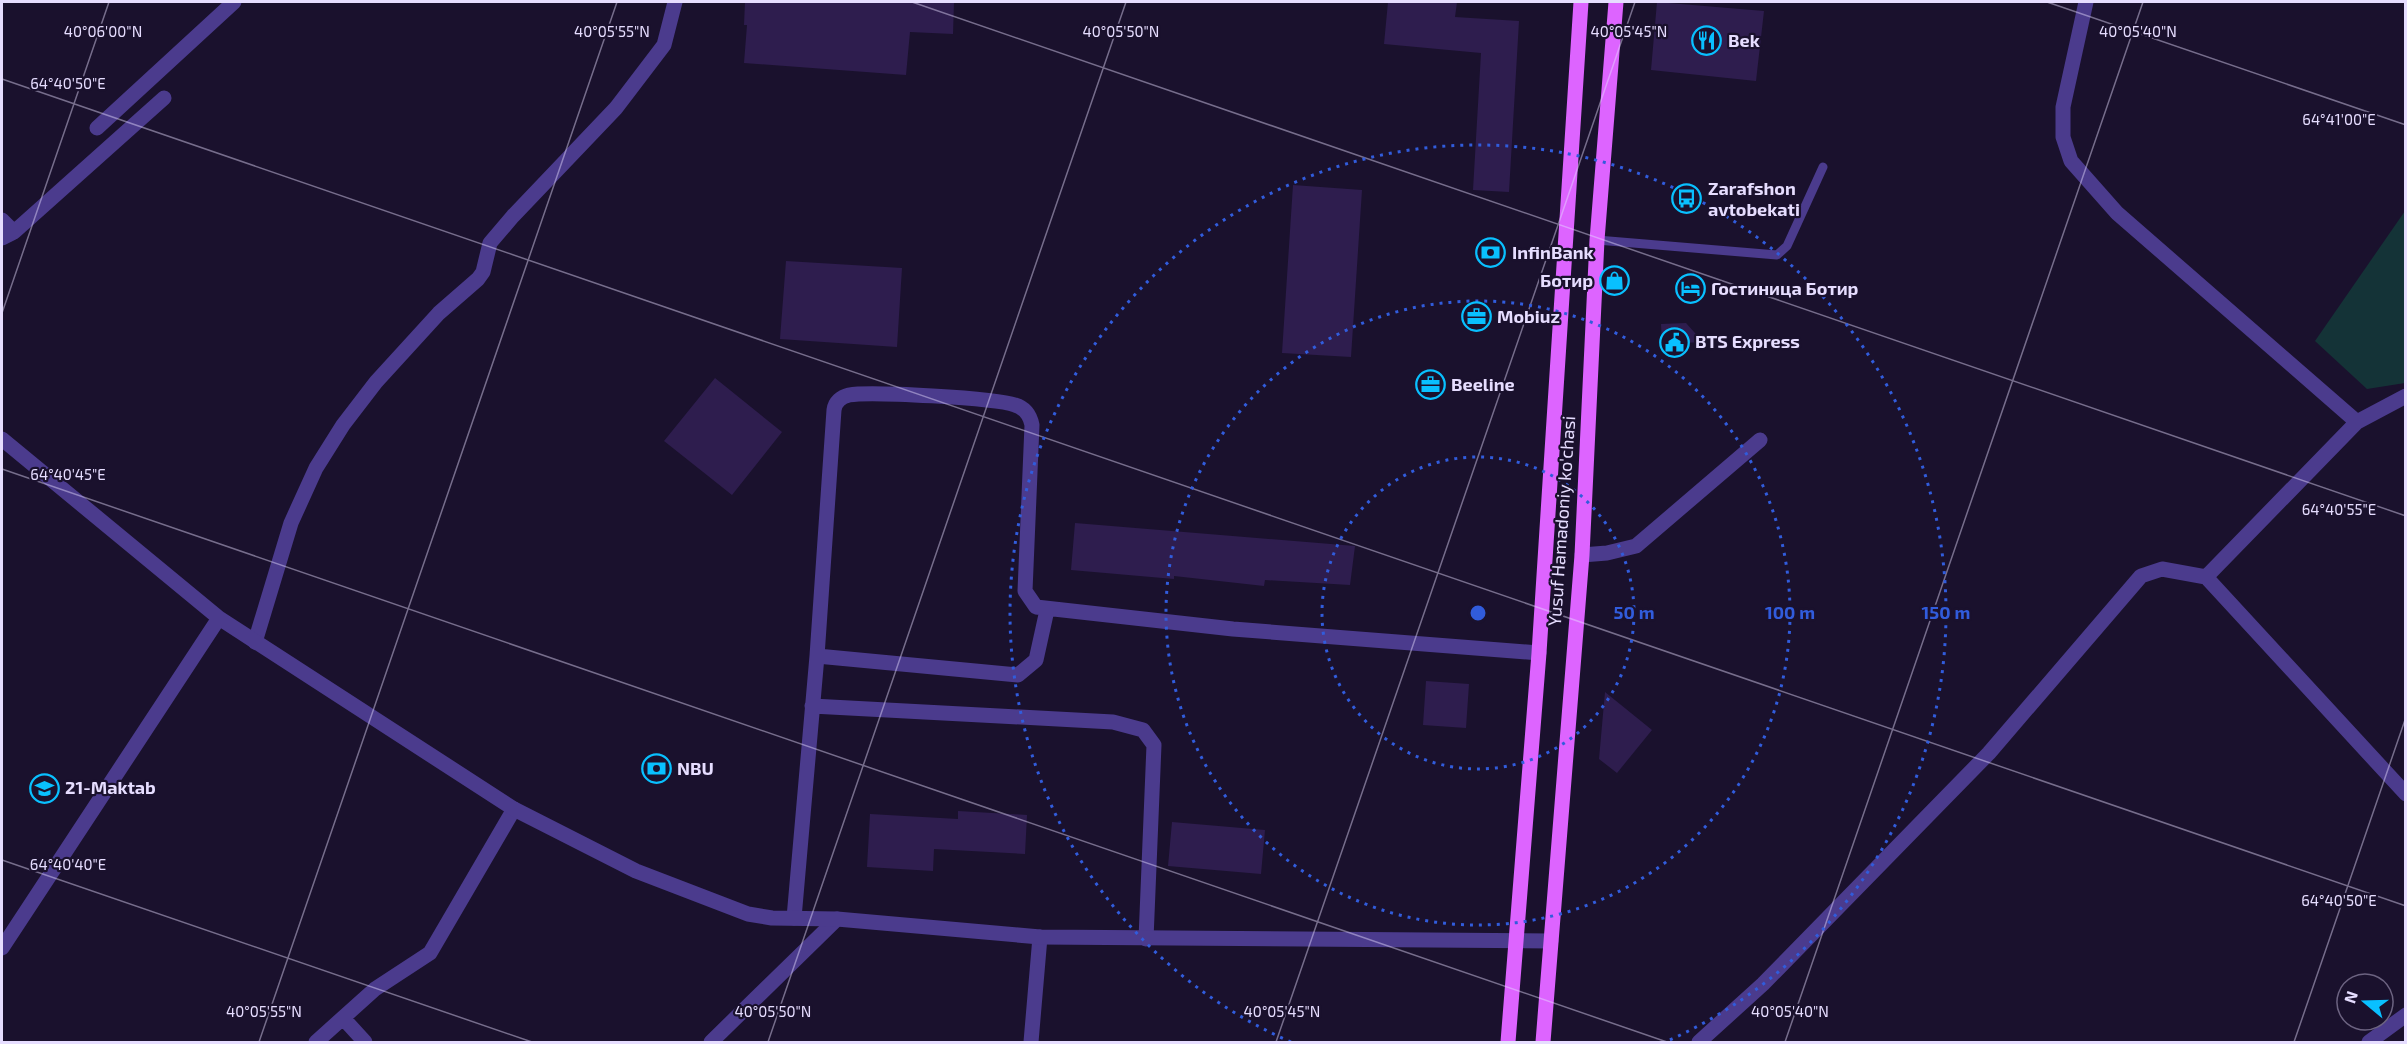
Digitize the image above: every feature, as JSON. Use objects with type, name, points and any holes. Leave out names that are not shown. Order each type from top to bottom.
[{"type":"main road","name":"Yusuf Hamadoniy ko'chasi","points":[[1508,1042],[1514,941],[1539,653],[1581,2]]},
{"type":"main road","name":"Yusuf Hamadoniy ko'chasi","points":[[1543,1042],[1582,555],[1597,240],[1616,2]]},
{"type":"street","points":[[97,128],[234,2]]},
{"type":"street","points":[[255,642],[291,523],[312,476],[343,425],[376,382],[440,313],[478,279],[484,268],[490,243],[513,216],[616,108],[664,45],[675,2]]},
{"type":"street","points":[[2086,2],[2062,107],[2063,137],[2071,161],[2117,213],[2357,422]]},
{"type":"street","points":[[2,220],[8,235],[164,98]]},
{"type":"street","points":[[794,918],[817,656],[834,411],[838,401],[850,395],[908,395],[1014,404],[1030,416],[1032,425],[1025,591],[1031,603],[1047,610],[1233,629],[1539,653]]},
{"type":"street","points":[[2206,577],[2357,422],[2406,396]]},
{"type":"street","points":[[2,439],[219,618],[514,809],[636,870],[748,914],[837,919],[1040,937],[1551,941]]},
{"type":"street","points":[[1582,555],[1607,554],[1636,546],[1760,440]]},
{"type":"street","points":[[1699,1042],[1763,984],[1989,753],[2141,576],[2162,569],[2206,577],[2406,794]]},
{"type":"street","points":[[817,656],[1018,675],[1036,660],[1047,610]]},
{"type":"street","points":[[2,948],[219,618]]},
{"type":"street","points":[[812,706],[1113,722],[1143,730],[1154,745],[1146,939]]},
{"type":"street","points":[[316,1042],[382,983],[433,949],[514,809]]},
{"type":"street","points":[[711,1042],[837,919]]},
{"type":"street","points":[[1031,1042],[1040,937]]},
{"type":"street","points":[[2369,1042],[2406,1015]]},
{"type":"street","points":[[343,1018],[365,1042]]},
{"type":"lane","points":[[1597,240],[1777,255],[1787,246],[1822,167]]},
{"type":"green space","points":[[2405,211],[2405,383],[2367,389],[2315,341]]},
{"type":"building","points":[[745,2],[954,2],[953,34],[910,32],[906,75],[744,63],[747,25],[744,25]]},
{"type":"building","points":[[1388,2],[1457,2],[1455,17],[1519,21],[1509,192],[1473,190],[1481,53],[1384,44]]},
{"type":"building","name":"Bek","points":[[1657,2],[1764,11],[1756,81],[1651,70]]},
{"type":"building","points":[[1293,185],[1362,190],[1351,357],[1282,353]]},
{"type":"building","points":[[786,261],[902,268],[897,347],[780,339]]},
{"type":"building","points":[[1686,323],[1703,342],[1662,344],[1661,324]]},
{"type":"building","points":[[715,378],[782,432],[732,495],[664,441]]},
{"type":"building","points":[[1075,523],[1355,546],[1350,585],[1265,580],[1264,586],[1174,576],[1174,579],[1071,570]]},
{"type":"building","points":[[1426,681],[1469,684],[1466,728],[1423,725]]},
{"type":"building","points":[[1605,692],[1652,730],[1617,773],[1599,759]]},
{"type":"building","points":[[958,811],[1027,815],[1025,854],[934,849],[933,871],[867,867],[870,814],[958,819]]},
{"type":"building","points":[[1172,822],[1265,830],[1261,874],[1168,866]]},
{"type":"place","name":"Bek","points":[[1707,41]]},
{"type":"place","name":"Zarafshon avtobekati","points":[[1687,199]]},
{"type":"place","name":"InfinBank","points":[[1491,253]]},
{"type":"place","name":"Ботир","points":[[1614,281]]},
{"type":"place","name":"Гостиница Ботир","points":[[1690,289]]},
{"type":"place","name":"Mobiuz","points":[[1476,317]]},
{"type":"place","name":"BTS Express","points":[[1674,342]]},
{"type":"place","name":"Beeline","points":[[1430,385]]},
{"type":"place","name":"NBU","points":[[656,769]]},
{"type":"place","name":"21-Maktab","points":[[44,788]]}]
